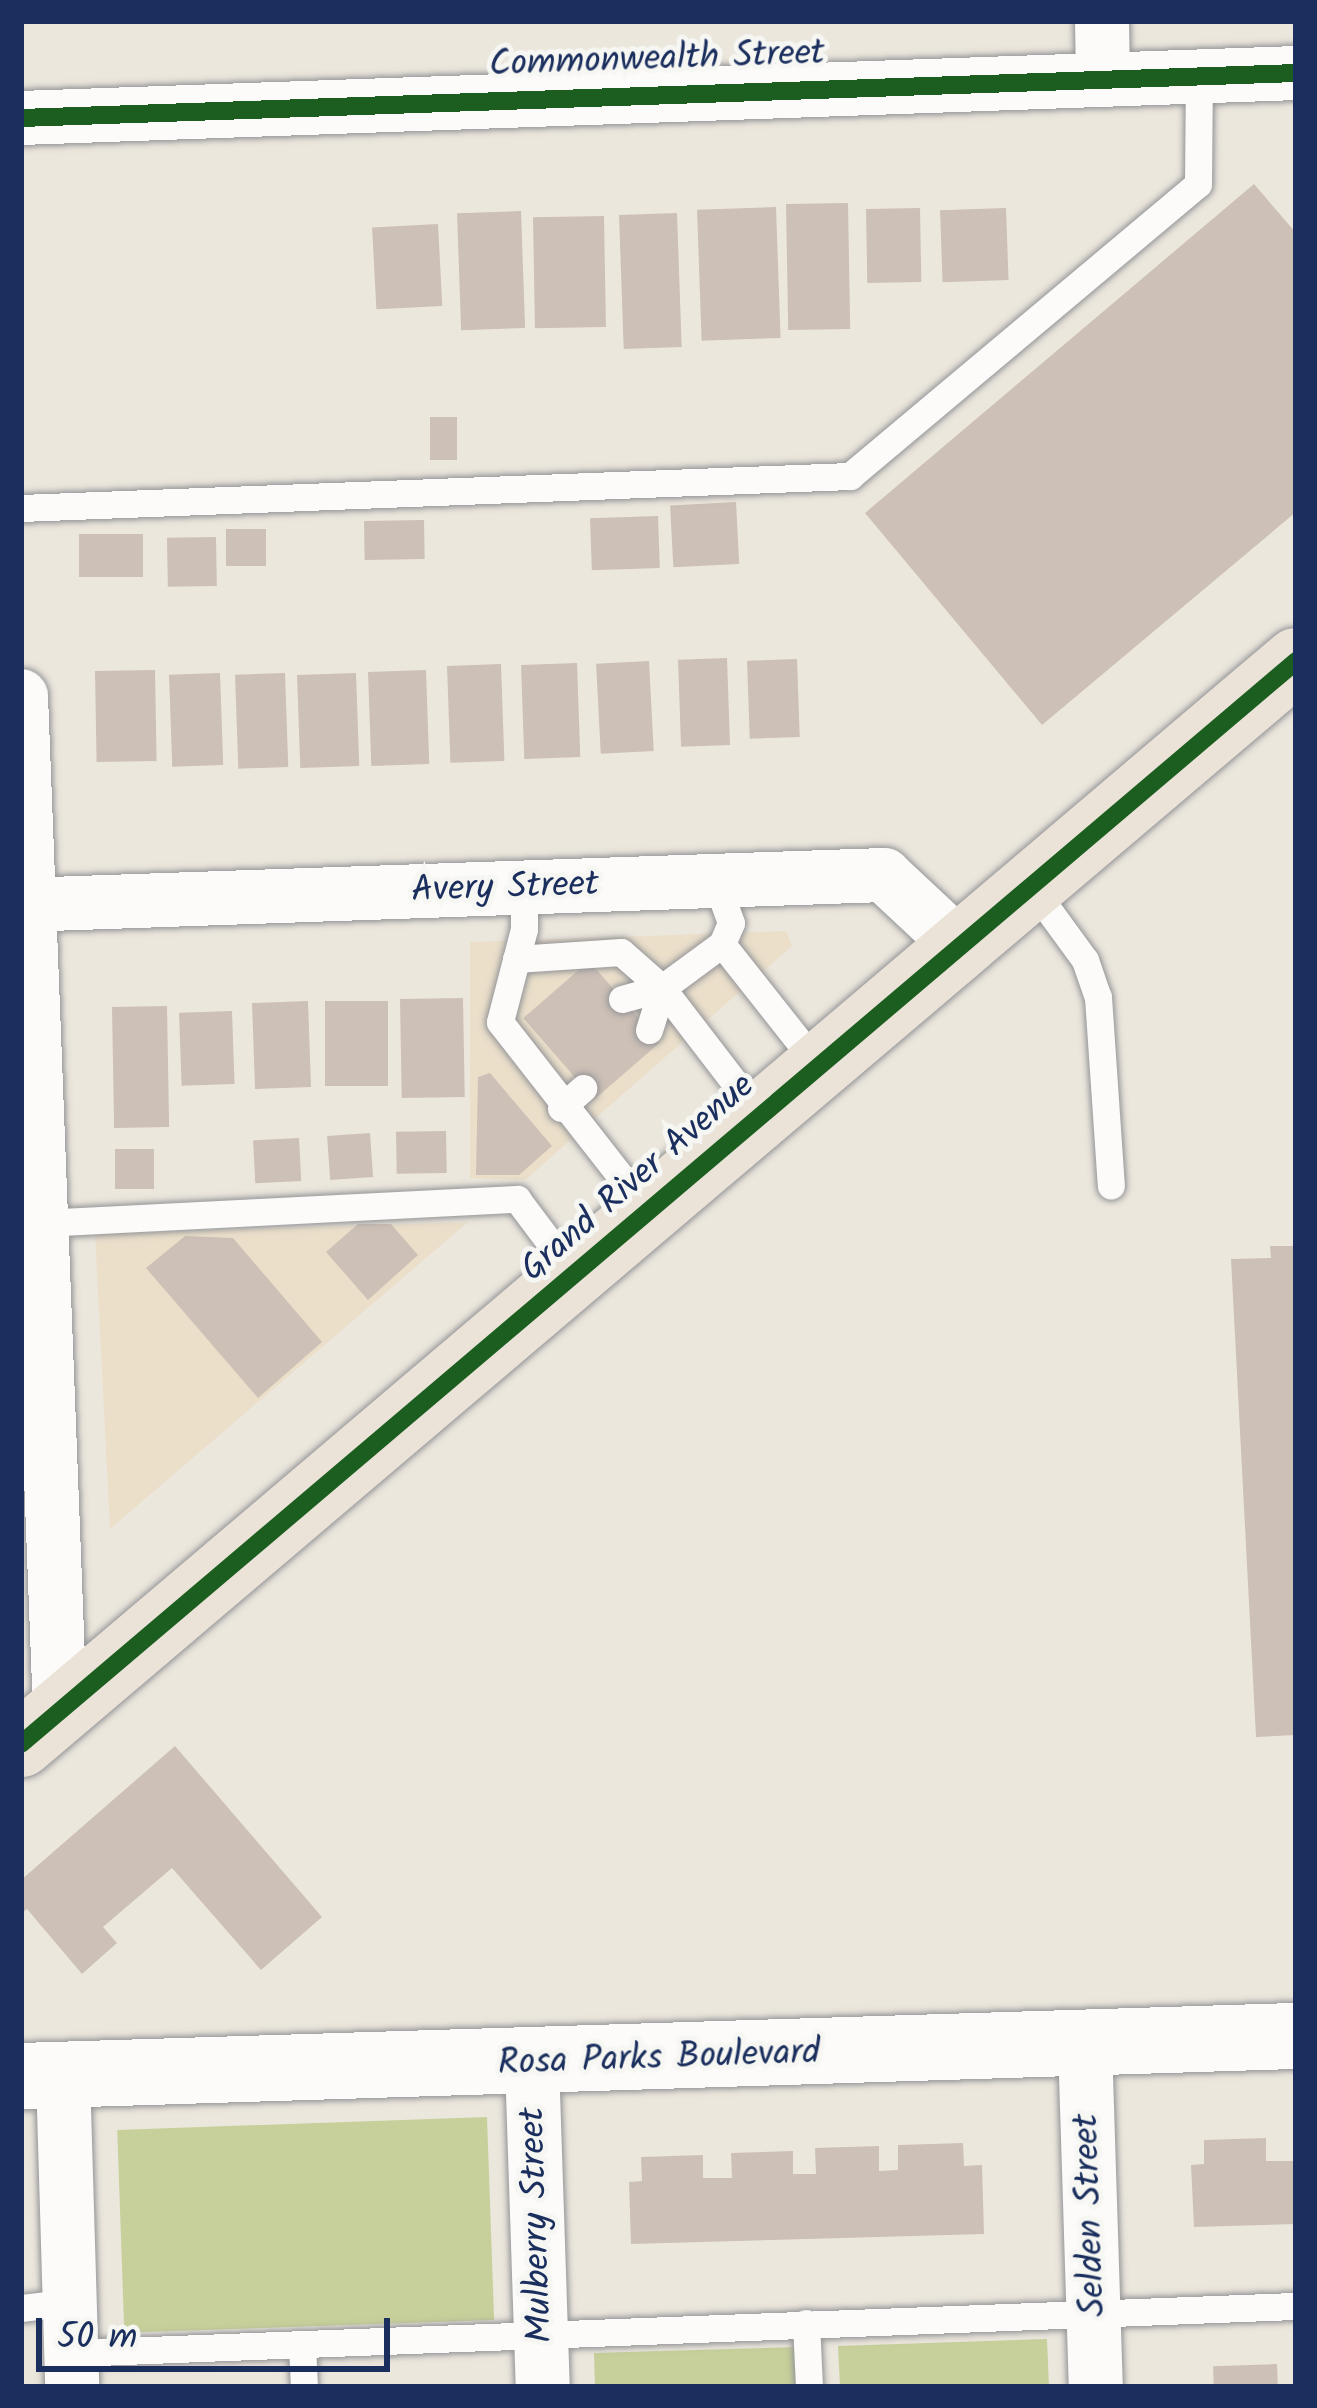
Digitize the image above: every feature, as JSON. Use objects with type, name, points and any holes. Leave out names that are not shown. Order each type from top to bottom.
[{"type":"main road","name":"Grand River Avenue","points":[[40,1727],[1296,661]]},
{"type":"street","points":[[1102,21],[1102,76]]},
{"type":"street","name":"Commonwealth Street","points":[[21,118],[1102,76],[1296,73]]},
{"type":"street","points":[[21,696],[40,1223],[32,1286],[40,1727]]},
{"type":"street","name":"Avery Street","points":[[25,905],[884,874],[961,946]]},
{"type":"street","name":"Rosa Parks Boulevard","points":[[42,2075],[1296,2036]]},
{"type":"street","name":"Selden Street","points":[[1085,2043],[1096,2387]]},
{"type":"street","name":"Mulberry Street","points":[[532,2063],[543,2387]]},
{"type":"street","points":[[42,2075],[59,2338]]},
{"type":"lane","points":[[21,508],[850,476],[1198,184],[1199,75]]},
{"type":"lane","points":[[622,999],[662,988],[722,944],[730,922],[716,881]]},
{"type":"lane","points":[[1031,886],[1085,960],[1098,997],[1111,1186]]},
{"type":"lane","points":[[524,887],[516,959],[500,1022],[544,1062],[561,1108],[649,1213]]},
{"type":"lane","points":[[722,944],[819,1067]]},
{"type":"lane","points":[[516,959],[622,952],[662,988],[761,1117]]},
{"type":"lane","points":[[649,1030],[662,988]]},
{"type":"lane","points":[[561,1108],[583,1088]]},
{"type":"lane","points":[[40,1223],[517,1199],[575,1276]]},
{"type":"lane","points":[[59,2338],[302,2345],[1296,2306]]},
{"type":"lane","points":[[806,2323],[809,2387]]},
{"type":"lane","points":[[302,2345],[304,2387]]},
{"type":"shaded area","points":[[786,931],[792,946],[525,1180],[470,1178],[470,942]]},
{"type":"shaded area","points":[[468,1222],[110,1529],[95,1234]]},
{"type":"green space","points":[[487,2117],[494,2320],[124,2333],[117,2130]]},
{"type":"green space","points":[[1047,2339],[1049,2387],[840,2387],[838,2346]]},
{"type":"green space","points":[[797,2347],[798,2387],[595,2387],[594,2353]]},
{"type":"building","points":[[1254,184],[1296,233],[1296,512],[1042,725],[865,513]]},
{"type":"building","points":[[848,203],[850,329],[788,330],[786,204]]},
{"type":"building","points":[[776,207],[781,338],[702,341],[697,210]]},
{"type":"building","points":[[920,208],[921,282],[867,283],[866,209]]},
{"type":"building","points":[[1006,208],[1009,280],[943,282],[940,210]]},
{"type":"building","points":[[521,211],[525,328],[461,330],[457,213]]},
{"type":"building","points":[[677,213],[682,347],[624,349],[619,215]]},
{"type":"building","points":[[604,216],[606,327],[535,328],[533,217]]},
{"type":"building","points":[[438,224],[442,306],[376,309],[372,227]]},
{"type":"building","points":[[430,417],[457,417],[457,460],[430,460]]},
{"type":"building","points":[[736,502],[739,564],[673,567],[670,505]]},
{"type":"building","points":[[658,516],[660,568],[592,570],[590,518]]},
{"type":"building","points":[[424,520],[425,559],[365,560],[364,521]]},
{"type":"building","points":[[226,529],[266,529],[266,566],[226,566]]},
{"type":"building","points":[[79,534],[143,534],[143,577],[79,577]]},
{"type":"building","points":[[216,537],[217,586],[168,587],[167,538]]},
{"type":"building","points":[[727,658],[730,745],[681,747],[678,660]]},
{"type":"building","points":[[797,659],[800,737],[750,739],[747,661]]},
{"type":"building","points":[[649,661],[654,751],[601,754],[596,664]]},
{"type":"building","points":[[577,663],[580,757],[524,759],[521,665]]},
{"type":"building","points":[[501,664],[504,761],[450,763],[447,666]]},
{"type":"building","points":[[155,670],[157,761],[97,762],[95,671]]},
{"type":"building","points":[[426,670],[429,764],[371,766],[368,672]]},
{"type":"building","points":[[220,673],[223,765],[172,767],[169,675]]},
{"type":"building","points":[[285,673],[288,767],[238,769],[235,675]]},
{"type":"building","points":[[356,673],[359,766],[300,768],[297,675]]},
{"type":"building","points":[[589,961],[660,1043],[594,1100],[523,1018]]},
{"type":"building","points":[[463,998],[465,1097],[402,1098],[400,999]]},
{"type":"building","points":[[308,1001],[311,1087],[255,1089],[252,1003]]},
{"type":"building","points":[[325,1001],[388,1001],[388,1086],[325,1086]]},
{"type":"building","points":[[167,1006],[169,1127],[114,1128],[112,1007]]},
{"type":"building","points":[[232,1011],[235,1084],[182,1086],[179,1013]]},
{"type":"building","points":[[490,1073],[552,1146],[519,1175],[476,1175],[478,1077]]},
{"type":"building","points":[[446,1131],[447,1173],[397,1174],[396,1132]]},
{"type":"building","points":[[370,1133],[373,1177],[330,1180],[327,1136]]},
{"type":"building","points":[[299,1138],[301,1181],[255,1183],[253,1140]]},
{"type":"building","points":[[115,1149],[154,1149],[154,1189],[115,1189]]},
{"type":"building","points":[[358,1224],[391,1224],[418,1255],[368,1300],[326,1252]]},
{"type":"building","points":[[185,1236],[233,1238],[322,1342],[258,1398],[146,1268]]},
{"type":"building","points":[[1270,1246],[1296,1246],[1296,1735],[1256,1737],[1231,1259],[1271,1258]]},
{"type":"building","points":[[175,1746],[322,1917],[261,1970],[172,1868],[103,1927],[117,1943],[82,1974],[27,1909],[21,1914],[21,1880]]},
{"type":"building","points":[[1266,2138],[1266,2161],[1296,2161],[1296,2224],[1194,2227],[1191,2165],[1204,2164],[1204,2140]]},
{"type":"building","points":[[963,2143],[964,2166],[982,2165],[984,2234],[631,2244],[629,2182],[642,2181],[641,2157],[703,2155],[703,2178],[732,2178],[731,2153],[793,2151],[793,2174],[816,2174],[815,2148],[879,2146],[879,2171],[898,2170],[898,2145]]},
{"type":"building","points":[[1277,2364],[1278,2387],[1214,2387],[1213,2366]]},
{"type":"cycle path","points":[[21,118],[1296,73]]},
{"type":"cycle path","points":[[21,1744],[1296,661]]}]
